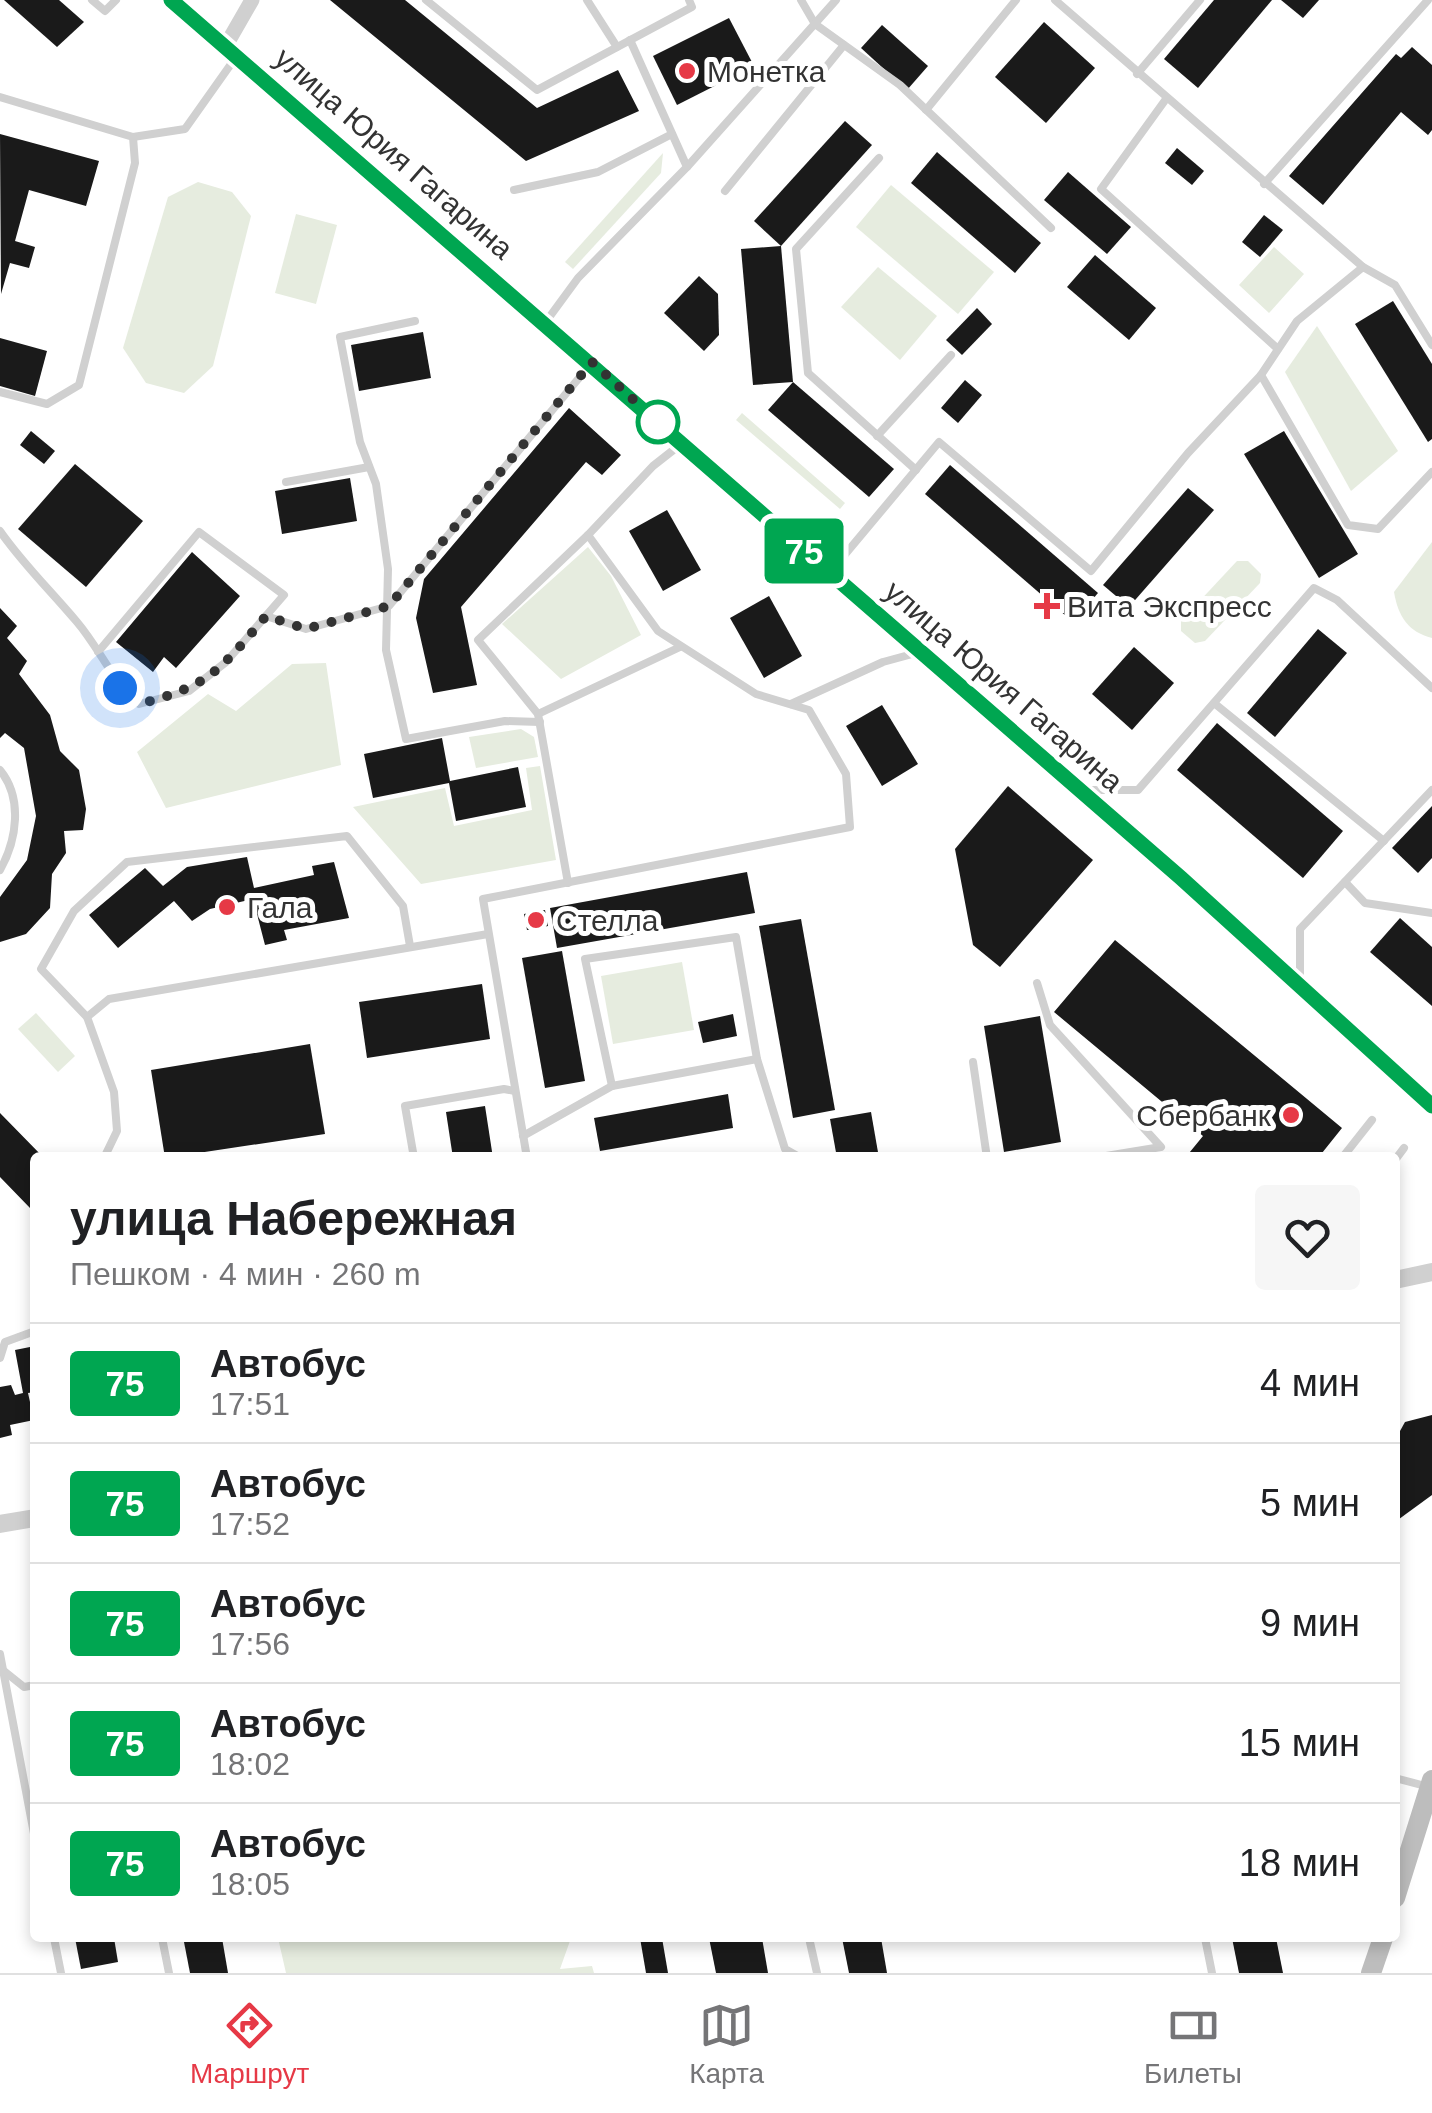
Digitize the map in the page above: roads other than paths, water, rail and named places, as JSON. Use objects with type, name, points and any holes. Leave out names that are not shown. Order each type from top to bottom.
[{"type":"main road","name":"улица Юрия Гагарина","points":[[171,0],[1080,790],[1432,1106]]},
{"type":"main road","points":[[1400,1882],[1431,1784]]},
{"type":"main road","points":[[1372,1973],[1381,1942]]},
{"type":"street","points":[[230,52],[252,0]]},
{"type":"street","points":[[1400,1279],[1432,1272]]},
{"type":"street","points":[[0,1524],[30,1519]]},
{"type":"lane","points":[[92,0],[105,12],[116,0]]},
{"type":"lane","points":[[426,0],[537,90],[692,7],[689,0]]},
{"type":"lane","points":[[588,0],[617,47]]},
{"type":"lane","points":[[801,0],[815,24],[926,110],[1051,228]]},
{"type":"lane","points":[[545,323],[578,278],[687,167],[836,0]]},
{"type":"lane","points":[[926,110],[1016,0]]},
{"type":"lane","points":[[1055,0],[1363,267],[1395,285],[1432,345]]},
{"type":"lane","points":[[1136,74],[1200,0]]},
{"type":"lane","points":[[1264,184],[1428,0]]},
{"type":"lane","points":[[630,40],[687,167]]},
{"type":"lane","points":[[725,190],[844,44]]},
{"type":"lane","points":[[0,97],[134,137],[185,128],[230,52]]},
{"type":"lane","points":[[1166,99],[1101,189],[1278,349]]},
{"type":"lane","points":[[514,190],[598,172],[672,134]]},
{"type":"lane","points":[[0,392],[47,404],[79,385],[135,163],[134,137]]},
{"type":"lane","points":[[879,158],[796,249],[808,373],[916,470]]},
{"type":"lane","points":[[829,574],[939,442],[1091,571],[1188,453],[1261,374],[1296,321],[1363,267]]},
{"type":"lane","points":[[415,322],[340,338],[360,442],[378,502],[389,606],[386,650],[406,739],[539,718],[680,647]]},
{"type":"lane","points":[[878,436],[951,355]]},
{"type":"lane","points":[[266,616],[306,629],[389,606],[592,362]]},
{"type":"lane","points":[[1261,374],[1348,526],[1378,530],[1432,472]]},
{"type":"lane","points":[[568,883],[539,718],[478,640],[653,466],[682,443]]},
{"type":"lane","points":[[286,482],[369,466]]},
{"type":"lane","points":[[0,531],[24,566],[80,625],[120,688],[139,704],[189,692],[226,662],[284,595],[200,532],[98,652]]},
{"type":"lane","points":[[525,1152],[483,899],[850,827],[846,774],[809,710],[756,694],[658,632],[588,534]]},
{"type":"lane","points":[[1080,790],[1138,790],[1314,588],[1337,600],[1432,688]]},
{"type":"lane","points":[[791,704],[883,662],[918,652]]},
{"type":"lane","points":[[1214,703],[1384,840]]},
{"type":"lane","points":[[0,770],[11,783],[15,839],[0,870]]},
{"type":"lane","points":[[1300,984],[1300,929],[1432,790]]},
{"type":"lane","points":[[107,1152],[118,1130],[118,1110],[87,1018],[40,969],[74,911],[127,862],[347,836],[403,906],[410,946]]},
{"type":"lane","points":[[1344,882],[1365,903],[1432,913]]},
{"type":"lane","points":[[87,1018],[109,999],[239,980],[488,934]]},
{"type":"lane","points":[[612,1086],[585,960],[736,937],[757,1059],[785,1148],[791,1152]]},
{"type":"lane","points":[[1037,983],[1050,1025],[1161,1147],[1131,1152]]},
{"type":"lane","points":[[523,1136],[603,1095],[612,1086],[757,1059]]},
{"type":"lane","points":[[973,1062],[985,1152]]},
{"type":"lane","points":[[413,1152],[404,1106],[504,1089],[515,1091]]},
{"type":"lane","points":[[1347,1152],[1372,1120]]},
{"type":"lane","points":[[1400,1153],[1404,1148]]},
{"type":"lane","points":[[0,1358],[5,1342],[30,1333]]},
{"type":"lane","points":[[0,1654],[30,1814]]},
{"type":"lane","points":[[1,1670],[24,1687],[30,1686]]},
{"type":"lane","points":[[1400,1779],[1431,1784]]},
{"type":"lane","points":[[55,1942],[61,1973]]},
{"type":"lane","points":[[163,1942],[168,1973]]},
{"type":"lane","points":[[810,1942],[817,1973]]},
{"type":"lane","points":[[1206,1942],[1212,1973]]},
{"type":"place","name":"Монетка","points":[[687,71]]},
{"type":"place","name":"Вита Экспресс","points":[[1047,606]]},
{"type":"place","name":"Гала","points":[[227,907]]},
{"type":"place","name":"Стелла","points":[[536,920]]},
{"type":"place","name":"Сбербанк","points":[[1291,1115]]}]
